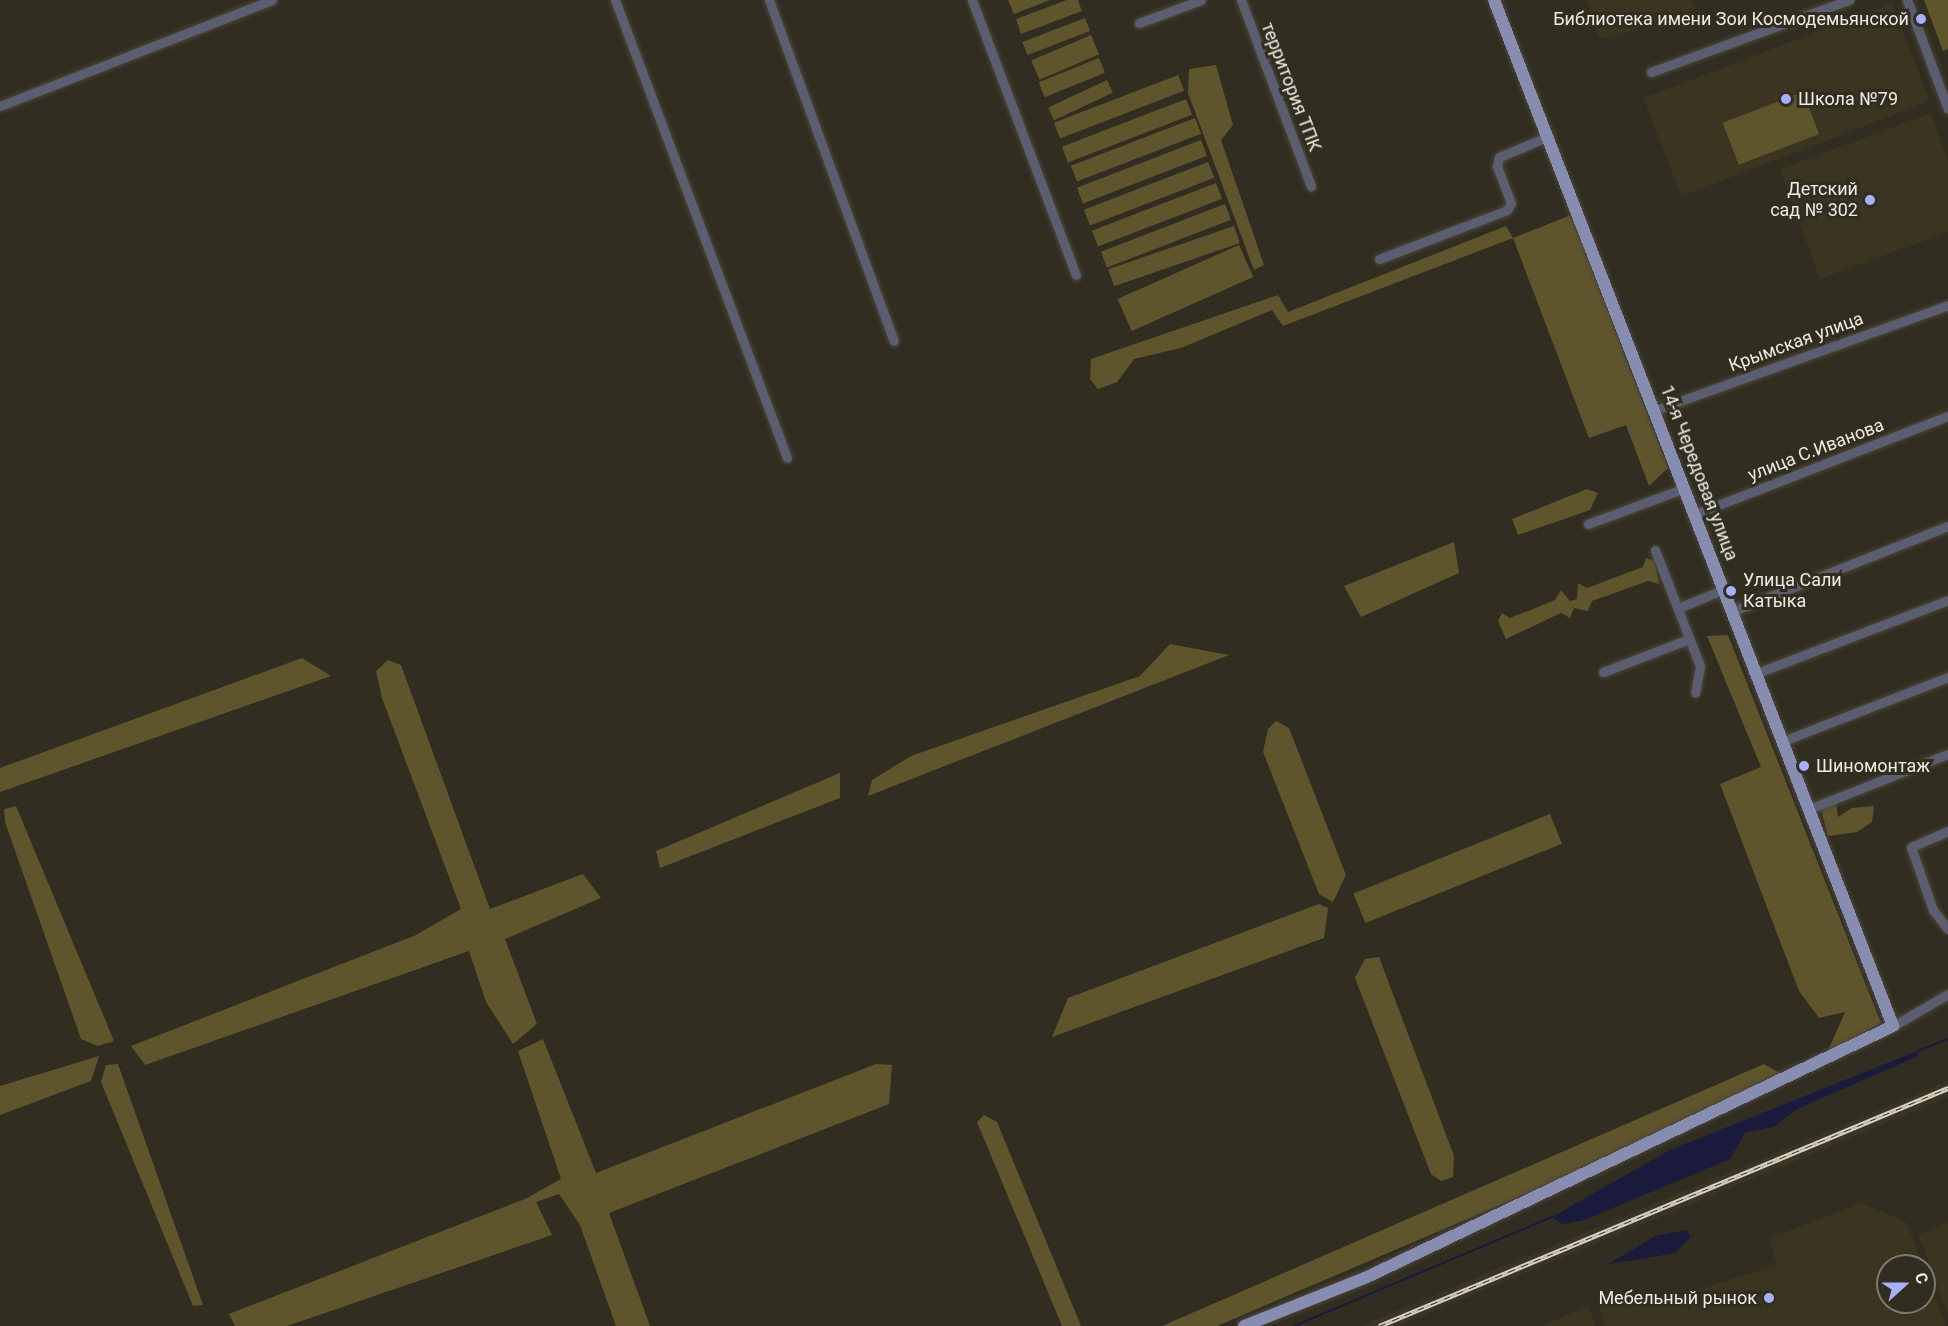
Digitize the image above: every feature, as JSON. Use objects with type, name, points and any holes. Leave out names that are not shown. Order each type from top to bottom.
[{"type":"main road","name":"14-я Чередовая улица","points":[[1494,0],[1549,136],[1893,1026]]},
{"type":"main road","points":[[1244,1326],[1377,1272],[1893,1026]]},
{"type":"street","points":[[0,106],[272,0]]},
{"type":"street","points":[[615,0],[787,458]]},
{"type":"street","points":[[769,0],[894,340]]},
{"type":"street","points":[[972,0],[1076,275]]},
{"type":"street","points":[[1139,23],[1201,0]]},
{"type":"street","name":"территория ТПК","points":[[1241,0],[1311,186]]},
{"type":"street","points":[[1652,72],[1849,0]]},
{"type":"street","points":[[1906,0],[1948,110]]},
{"type":"street","points":[[1379,259],[1507,210],[1511,203],[1497,166],[1499,157],[1549,136]]},
{"type":"street","name":"Крымская улица","points":[[1655,410],[1948,305]]},
{"type":"street","name":"улица С.Иванова","points":[[1695,514],[1948,416]]},
{"type":"street","points":[[1588,524],[1685,488]]},
{"type":"street","points":[[1733,611],[1948,526]]},
{"type":"street","points":[[1655,550],[1700,666],[1695,693]]},
{"type":"street","points":[[1678,608],[1725,589]]},
{"type":"street","points":[[1757,673],[1948,600]]},
{"type":"street","points":[[1603,672],[1689,639]]},
{"type":"street","points":[[1783,741],[1948,677]]},
{"type":"street","points":[[1809,809],[1948,754]]},
{"type":"street","points":[[1948,831],[1911,847],[1932,910],[1948,923]]},
{"type":"street","points":[[1893,1026],[1948,994]]},
{"type":"shaded area","points":[[1008,0],[1050,0],[1014,14]]},
{"type":"shaded area","points":[[1067,0],[1078,0],[1082,11],[1021,34],[1016,19]]},
{"type":"shaded area","points":[[1586,0],[1691,0],[1695,9],[1607,39],[1599,37]]},
{"type":"shaded area","points":[[1924,0],[1948,0],[1948,49],[1943,51]]},
{"type":"shaded area","name":"Школа №79","points":[[1892,3],[1930,101],[1681,196],[1644,98]]},
{"type":"shaded area","points":[[1085,18],[1090,31],[1027,55],[1022,42]]},
{"type":"shaded area","points":[[1091,35],[1099,54],[1039,80],[1031,60]]},
{"type":"shaded area","points":[[1099,58],[1105,73],[1045,97],[1039,82]]},
{"type":"shaded area","points":[[1216,65],[1233,125],[1221,140],[1264,265],[1254,270],[1188,93],[1189,69]]},
{"type":"shaded area","points":[[1178,75],[1184,91],[1060,139],[1054,123]]},
{"type":"shaded area","points":[[1107,80],[1113,93],[1054,120],[1048,107]]},
{"type":"shaded area","points":[[1803,92],[1819,134],[1739,165],[1723,123]]},
{"type":"shaded area","points":[[1186,99],[1192,115],[1068,163],[1062,147]]},
{"type":"shaded area","name":"Детский сад № 302","points":[[1931,113],[1948,161],[1948,232],[1820,279],[1780,169]]},
{"type":"shaded area","points":[[1195,118],[1201,134],[1077,182],[1071,166]]},
{"type":"shaded area","points":[[1201,140],[1207,156],[1083,204],[1077,188]]},
{"type":"shaded area","points":[[1208,162],[1214,178],[1090,226],[1084,210]]},
{"type":"shaded area","points":[[1216,183],[1222,199],[1098,247],[1092,231]]},
{"type":"shaded area","points":[[1225,204],[1231,220],[1107,268],[1101,252]]},
{"type":"shaded area","points":[[1571,215],[1668,468],[1649,486],[1626,425],[1589,438],[1513,238]]},
{"type":"shaded area","points":[[1234,226],[1240,243],[1114,286],[1108,269]]},
{"type":"shaded area","points":[[1506,226],[1513,238],[1283,326],[1272,310],[1181,348],[1134,359],[1117,382],[1098,389],[1090,379],[1091,359],[1278,295],[1288,312]]},
{"type":"shaded area","points":[[1239,245],[1253,277],[1132,331],[1117,299]]},
{"type":"shaded area","points":[[1587,489],[1598,493],[1590,510],[1518,535],[1512,519]]},
{"type":"shaded area","points":[[1454,542],[1459,573],[1361,617],[1344,586]]},
{"type":"shaded area","points":[[1646,558],[1655,561],[1659,584],[1648,581],[1592,601],[1588,611],[1574,608],[1570,618],[1561,613],[1506,639],[1498,621],[1502,613],[1510,618],[1555,600],[1561,590],[1570,601],[1577,599],[1578,583],[1587,588],[1643,567]]},
{"type":"shaded area","points":[[1728,635],[1881,1023],[1827,1053],[1845,1012],[1819,1018],[1799,991],[1720,784],[1761,767],[1707,636]]},
{"type":"shaded area","points":[[1170,644],[1229,655],[868,796],[872,780],[911,756],[1140,676]]},
{"type":"shaded area","points":[[302,658],[331,676],[0,792],[0,768]]},
{"type":"shaded area","points":[[388,660],[401,665],[490,909],[583,874],[601,898],[505,939],[537,1024],[513,1044],[486,1002],[469,951],[145,1065],[131,1046],[416,935],[461,909],[382,698],[376,671]]},
{"type":"shaded area","points":[[1276,721],[1289,728],[1346,875],[1333,902],[1319,894],[1263,752],[1268,729]]},
{"type":"shaded area","points":[[840,773],[840,798],[660,868],[656,851]]},
{"type":"shaded area","points":[[1836,801],[1838,817],[1852,808],[1874,806],[1872,822],[1857,832],[1828,836],[1821,810]]},
{"type":"shaded area","points":[[16,806],[114,1041],[98,1046],[81,1039],[5,822],[4,809]]},
{"type":"shaded area","points":[[1550,814],[1562,844],[1365,923],[1353,893]]},
{"type":"shaded area","points":[[1319,904],[1328,908],[1324,938],[1052,1037],[1068,998]]},
{"type":"shaded area","points":[[1379,957],[1454,1156],[1453,1177],[1441,1181],[1431,1174],[1355,978],[1365,959]]},
{"type":"shaded area","points":[[543,1039],[596,1173],[876,1064],[892,1065],[889,1104],[609,1213],[650,1326],[616,1326],[580,1225],[559,1194],[536,1202],[552,1235],[287,1326],[235,1326],[229,1314],[525,1199],[561,1179],[518,1051]]},
{"type":"shaded area","points":[[1920,1050],[1916,1057],[1799,1108],[1773,1127],[1745,1133],[1730,1159],[1584,1220],[1562,1224],[1552,1217],[1670,1150]]},
{"type":"shaded area","points":[[99,1056],[91,1081],[0,1115],[0,1086]]},
{"type":"shaded area","points":[[118,1064],[203,1305],[193,1306],[101,1082],[106,1065]]},
{"type":"shaded area","points":[[1764,1064],[1782,1074],[1547,1185],[1217,1326],[1162,1326]]},
{"type":"shaded area","points":[[1948,1081],[1948,1097],[1769,1172],[1398,1326],[1360,1326]]},
{"type":"shaded area","points":[[984,1115],[997,1122],[1081,1326],[1062,1326],[977,1122]]},
{"type":"shaded area","points":[[1861,1203],[1906,1222],[1918,1254],[1876,1254],[1876,1314],[1936,1314],[1936,1300],[1946,1326],[1605,1326],[1598,1305],[1648,1305],[1777,1265],[1768,1239]]},
{"type":"shaded area","points":[[1948,1222],[1948,1314],[1936,1282],[1936,1254],[1925,1254],[1918,1235]]},
{"type":"shaded area","points":[[1686,1230],[1691,1237],[1675,1253],[1609,1264],[1655,1236]]},
{"type":"shaded area","points":[[1588,1306],[1596,1326],[1541,1326]]},
{"type":"waterway","points":[[1920,1050],[1948,1039]]},
{"type":"waterway","points":[[1294,1326],[1552,1217]]},
{"type":"railway","points":[[1379,1326],[1948,1088]]},
{"type":"place","name":"Библиотека имени Зои Космодемьянской","points":[[1921,19]]},
{"type":"place","name":"Школа №79","points":[[1786,99]]},
{"type":"place","name":"Детский сад № 302","points":[[1870,200]]},
{"type":"place","name":"Улица Сали Катыка","points":[[1731,591]]},
{"type":"place","name":"Шиномонтаж","points":[[1804,766]]},
{"type":"place","name":"Мебельный рынок","points":[[1769,1298]]}]
